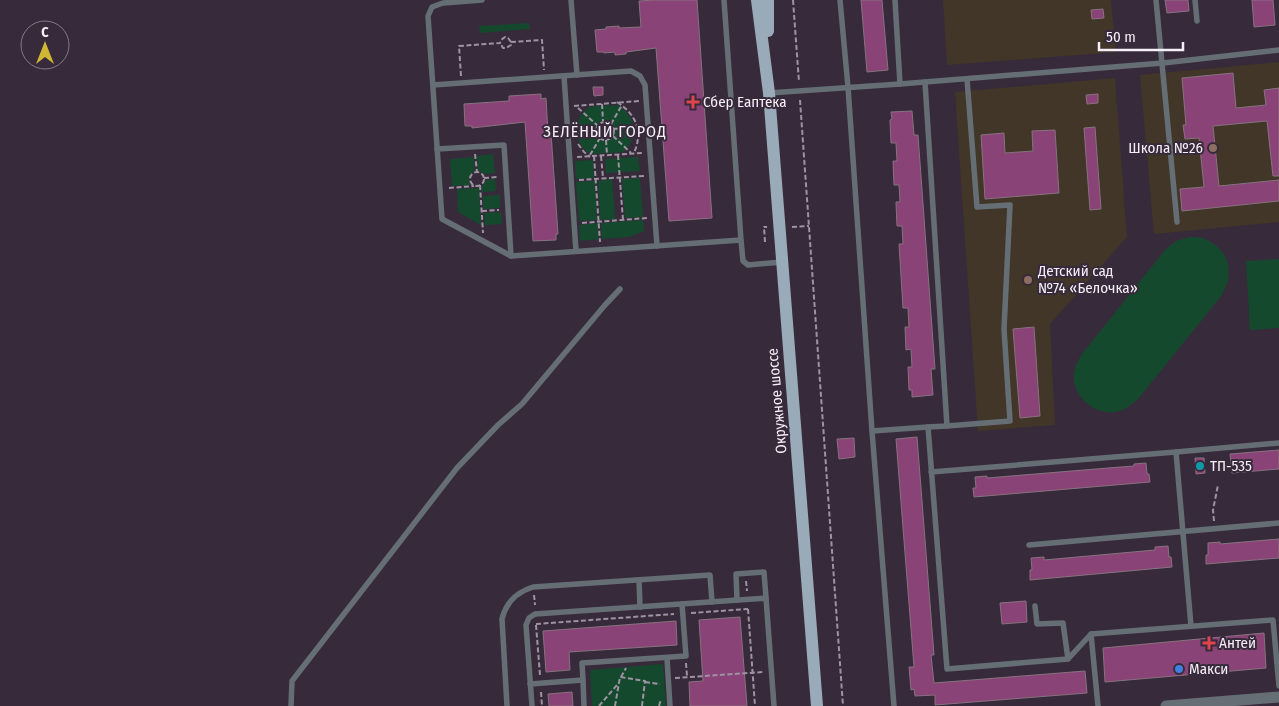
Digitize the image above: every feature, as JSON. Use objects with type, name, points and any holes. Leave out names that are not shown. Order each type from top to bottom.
[{"type":"main road","name":"Окружное шоссе","points":[[757,0],[769,93],[817,706]]},
{"type":"main road","name":"Окружное шоссе","points":[[768,0],[769,93]]},
{"type":"street","points":[[1166,706],[1279,697]]},
{"type":"lane","points":[[482,0],[443,3],[432,7],[428,16],[442,219],[511,256],[741,240]]},
{"type":"lane","points":[[572,0],[577,75]]},
{"type":"lane","points":[[724,0],[744,261],[748,265],[782,262]]},
{"type":"lane","points":[[840,0],[894,706]]},
{"type":"lane","points":[[895,0],[900,84]]},
{"type":"lane","points":[[1156,0],[1177,222]]},
{"type":"lane","points":[[1195,0],[1197,21]]},
{"type":"lane","points":[[769,93],[1163,63],[1279,50]]},
{"type":"lane","points":[[433,85],[631,71],[636,73],[644,82],[657,246]]},
{"type":"lane","points":[[564,76],[576,251]]},
{"type":"lane","points":[[872,431],[1010,421],[1004,328],[1010,205],[977,207],[967,78]]},
{"type":"lane","points":[[924,82],[947,426]]},
{"type":"lane","points":[[437,149],[504,145],[511,256]]},
{"type":"lane","points":[[291,706],[292,681],[457,468],[498,425],[522,404],[620,289]]},
{"type":"lane","points":[[928,427],[947,669],[1068,659],[1091,634],[1273,620],[1277,635],[1279,686]]},
{"type":"lane","points":[[931,472],[1279,444]]},
{"type":"lane","points":[[1176,452],[1191,626]]},
{"type":"lane","points":[[1029,545],[1279,524]]},
{"type":"lane","points":[[737,600],[736,574],[764,572],[774,706]]},
{"type":"lane","points":[[507,706],[502,619],[511,600],[521,592],[534,588],[710,575],[712,602]]},
{"type":"lane","points":[[639,580],[640,606]]},
{"type":"lane","points":[[532,706],[526,624],[529,618],[535,614],[766,598]]},
{"type":"lane","points":[[584,706],[582,664],[686,656],[682,604]]},
{"type":"lane","points":[[1035,606],[1037,624],[1063,622],[1068,659]]},
{"type":"lane","points":[[1091,634],[1098,706]]},
{"type":"lane","points":[[666,658],[670,706]]},
{"type":"lane","points":[[530,684],[583,680]]},
{"type":"path","points":[[793,0],[843,706]]},
{"type":"path","points":[[500,43],[506,37],[511,42]]},
{"type":"path","points":[[511,42],[542,40],[544,78]]},
{"type":"path","points":[[500,43],[506,48],[509,47],[511,42]]},
{"type":"path","points":[[461,83],[459,46],[500,43]]},
{"type":"path","points":[[566,106],[646,100]]},
{"type":"path","points":[[617,102],[632,115],[637,127],[638,141],[633,154]]},
{"type":"path","points":[[602,104],[604,122]]},
{"type":"path","points":[[576,112],[579,106]]},
{"type":"path","points":[[579,106],[598,126]]},
{"type":"path","points":[[611,124],[622,106]]},
{"type":"path","points":[[604,122],[611,124],[614,129],[612,136],[606,140],[600,138],[596,131],[598,126],[604,122]]},
{"type":"path","points":[[614,129],[637,127]]},
{"type":"path","points":[[589,156],[579,147],[574,134],[596,131]]},
{"type":"path","points":[[612,136],[633,154]]},
{"type":"path","points":[[589,156],[600,138]]},
{"type":"path","points":[[606,140],[607,155]]},
{"type":"path","points":[[475,147],[477,172]]},
{"type":"path","points":[[570,158],[650,152]]},
{"type":"path","points":[[618,155],[623,220]]},
{"type":"path","points":[[594,156],[601,250]]},
{"type":"path","points":[[601,156],[602,179]]},
{"type":"path","points":[[477,172],[481,173],[484,178]]},
{"type":"path","points":[[476,186],[470,180],[472,174],[477,172]]},
{"type":"path","points":[[572,181],[652,175]]},
{"type":"path","points":[[484,178],[506,176]]},
{"type":"path","points":[[440,188],[476,186],[484,181],[484,178]]},
{"type":"path","points":[[480,185],[484,241]]},
{"type":"path","points":[[482,211],[508,209]]},
{"type":"path","points":[[574,223],[655,218]]},
{"type":"path","points":[[1216,529],[1213,510],[1218,485]]},
{"type":"path","points":[[746,574],[755,706]]},
{"type":"path","points":[[534,588],[542,706]]},
{"type":"path","points":[[536,624],[748,609]]},
{"type":"path","points":[[686,656],[687,677]]},
{"type":"path","points":[[668,678],[753,672]]},
{"type":"path","points":[[615,706],[620,677],[668,686]]},
{"type":"path","points":[[642,706],[645,682]]},
{"type":"path","points":[[599,706],[619,683]]},
{"type":"shaded area","points":[[943,0],[1111,0],[1116,52],[947,65]]},
{"type":"shaded area","name":"Школа №26","points":[[1279,62],[1279,222],[1154,234],[1140,75]]},
{"type":"shaded area","name":"Детский сад №74 «Белочка»","points":[[1115,78],[1127,237],[1050,324],[1055,425],[978,431],[955,92]]},
{"type":"green space","points":[[529,23],[530,29],[480,33],[479,26]]},
{"type":"green space","points":[[618,105],[629,115],[632,121],[633,133],[629,146],[624,152],[590,154],[579,142],[577,126],[581,115],[590,107]],"holes":[[[604,120],[612,123],[616,130],[613,138],[606,141],[598,139],[595,132],[597,124]]]},
{"type":"green space","points":[[493,154],[495,173],[484,174],[478,170],[477,156]]},
{"type":"green space","points":[[474,157],[475,171],[470,175],[469,179],[471,185],[452,186],[450,159]]},
{"type":"green space","points":[[638,157],[640,171],[606,173],[605,159]]},
{"type":"green space","points":[[593,160],[594,178],[576,179],[575,161]]},
{"type":"green space","points":[[640,178],[643,217],[625,218],[622,179]]},
{"type":"green space","points":[[495,179],[496,191],[482,192],[482,186],[486,180]]},
{"type":"green space","points":[[612,179],[615,219],[600,220],[598,181]]},
{"type":"green space","points":[[595,181],[597,220],[579,221],[576,182]]},
{"type":"green space","points":[[479,188],[481,225],[458,212],[457,189]]},
{"type":"green space","points":[[500,195],[500,208],[483,209],[483,196]]},
{"type":"green space","points":[[501,212],[502,224],[485,225],[484,213]]},
{"type":"green space","points":[[643,220],[644,231],[629,237],[602,239],[601,223]]},
{"type":"green space","points":[[598,223],[599,239],[580,241],[579,225]]},
{"type":"green space","points":[[1190,237],[1202,238],[1211,242],[1224,255],[1229,273],[1228,282],[1222,295],[1138,399],[1127,407],[1114,412],[1100,411],[1094,408],[1078,393],[1074,380],[1074,373],[1080,357],[1165,250],[1176,241]]},
{"type":"green space","points":[[1279,259],[1279,328],[1250,330],[1246,261]]},
{"type":"green space","points":[[663,664],[666,706],[592,706],[590,670]]},
{"type":"building","points":[[697,0],[712,218],[669,221],[656,48],[615,55],[615,52],[597,52],[595,30],[619,26],[619,28],[641,27],[639,1]]},
{"type":"building","points":[[861,0],[882,0],[888,70],[867,72]]},
{"type":"building","points":[[1165,0],[1188,0],[1189,11],[1167,13]]},
{"type":"building","points":[[1252,0],[1273,0],[1275,25],[1254,27]]},
{"type":"building","points":[[1103,9],[1104,18],[1092,19],[1091,10]]},
{"type":"building","points":[[1233,73],[1236,108],[1266,105],[1264,90],[1279,88],[1279,176],[1273,176],[1267,121],[1213,126],[1219,186],[1279,180],[1279,201],[1182,211],[1180,189],[1204,187],[1199,138],[1185,139],[1183,125],[1186,125],[1182,78]]},
{"type":"building","points":[[593,87],[603,87],[603,95],[594,96]]},
{"type":"building","points":[[541,94],[541,99],[546,98],[548,133],[551,133],[558,234],[556,234],[556,240],[533,241],[525,122],[472,128],[472,126],[465,126],[464,104],[509,101],[509,96]]},
{"type":"building","points":[[1098,94],[1098,103],[1087,104],[1086,95]]},
{"type":"building","points":[[912,111],[914,135],[918,135],[935,369],[931,369],[933,395],[912,397],[912,390],[909,390],[908,367],[912,367],[911,349],[906,350],[905,327],[909,327],[908,308],[903,308],[899,244],[903,244],[902,226],[897,226],[896,202],[900,202],[899,185],[894,185],[893,161],[897,161],[896,143],[891,143],[890,120],[892,119],[891,112]]},
{"type":"building","points":[[1095,127],[1101,209],[1090,210],[1084,128]]},
{"type":"building","points":[[1055,130],[1059,193],[985,199],[981,135],[1004,133],[1005,153],[1033,151],[1032,131]]},
{"type":"building","points":[[1034,327],[1040,416],[1020,418],[1013,329]]},
{"type":"building","points":[[917,437],[934,655],[931,655],[934,683],[1085,671],[1087,693],[935,705],[935,695],[915,696],[914,689],[911,690],[909,667],[914,667],[896,439]]},
{"type":"building","points":[[854,438],[855,457],[839,459],[837,439]]},
{"type":"building","points":[[1279,450],[1279,469],[1232,473],[1230,454]]},
{"type":"building","name":"ТП-535","points":[[1195,458],[1204,458],[1205,473],[1196,474]]},
{"type":"building","points":[[1146,463],[1150,482],[974,497],[973,488],[976,488],[975,477],[987,476],[987,478],[1134,466],[1134,464]]},
{"type":"building","points":[[1279,539],[1279,558],[1206,564],[1208,543],[1220,542],[1220,544]]},
{"type":"building","points":[[1168,546],[1172,567],[1030,580],[1030,570],[1032,570],[1031,558],[1044,557],[1044,560],[1155,550],[1155,547]]},
{"type":"building","points":[[1026,601],[1027,622],[1002,624],[1000,603]]},
{"type":"building","points":[[740,617],[747,706],[690,706],[689,682],[703,681],[699,620]]},
{"type":"building","points":[[676,621],[677,645],[569,652],[570,670],[546,672],[543,631]]},
{"type":"building","points":[[1264,633],[1266,668],[1105,682],[1103,648]]},
{"type":"building","points":[[572,692],[573,706],[549,706],[548,694]]},
{"type":"place","name":"Сбер Еаптека","points":[[693,102]]},
{"type":"place","name":"Школа №26","points":[[1213,148]]},
{"type":"place","name":"Детский сад №74 «Белочка»","points":[[1028,280]]},
{"type":"place","name":"ТП-535","points":[[1200,466]]},
{"type":"place","name":"Антей","points":[[1209,643]]},
{"type":"place","name":"Макси","points":[[1179,669]]},
{"type":"district","name":"ЗЕЛЁНЫЙ ГОРОД","points":[[605,131]]}]
